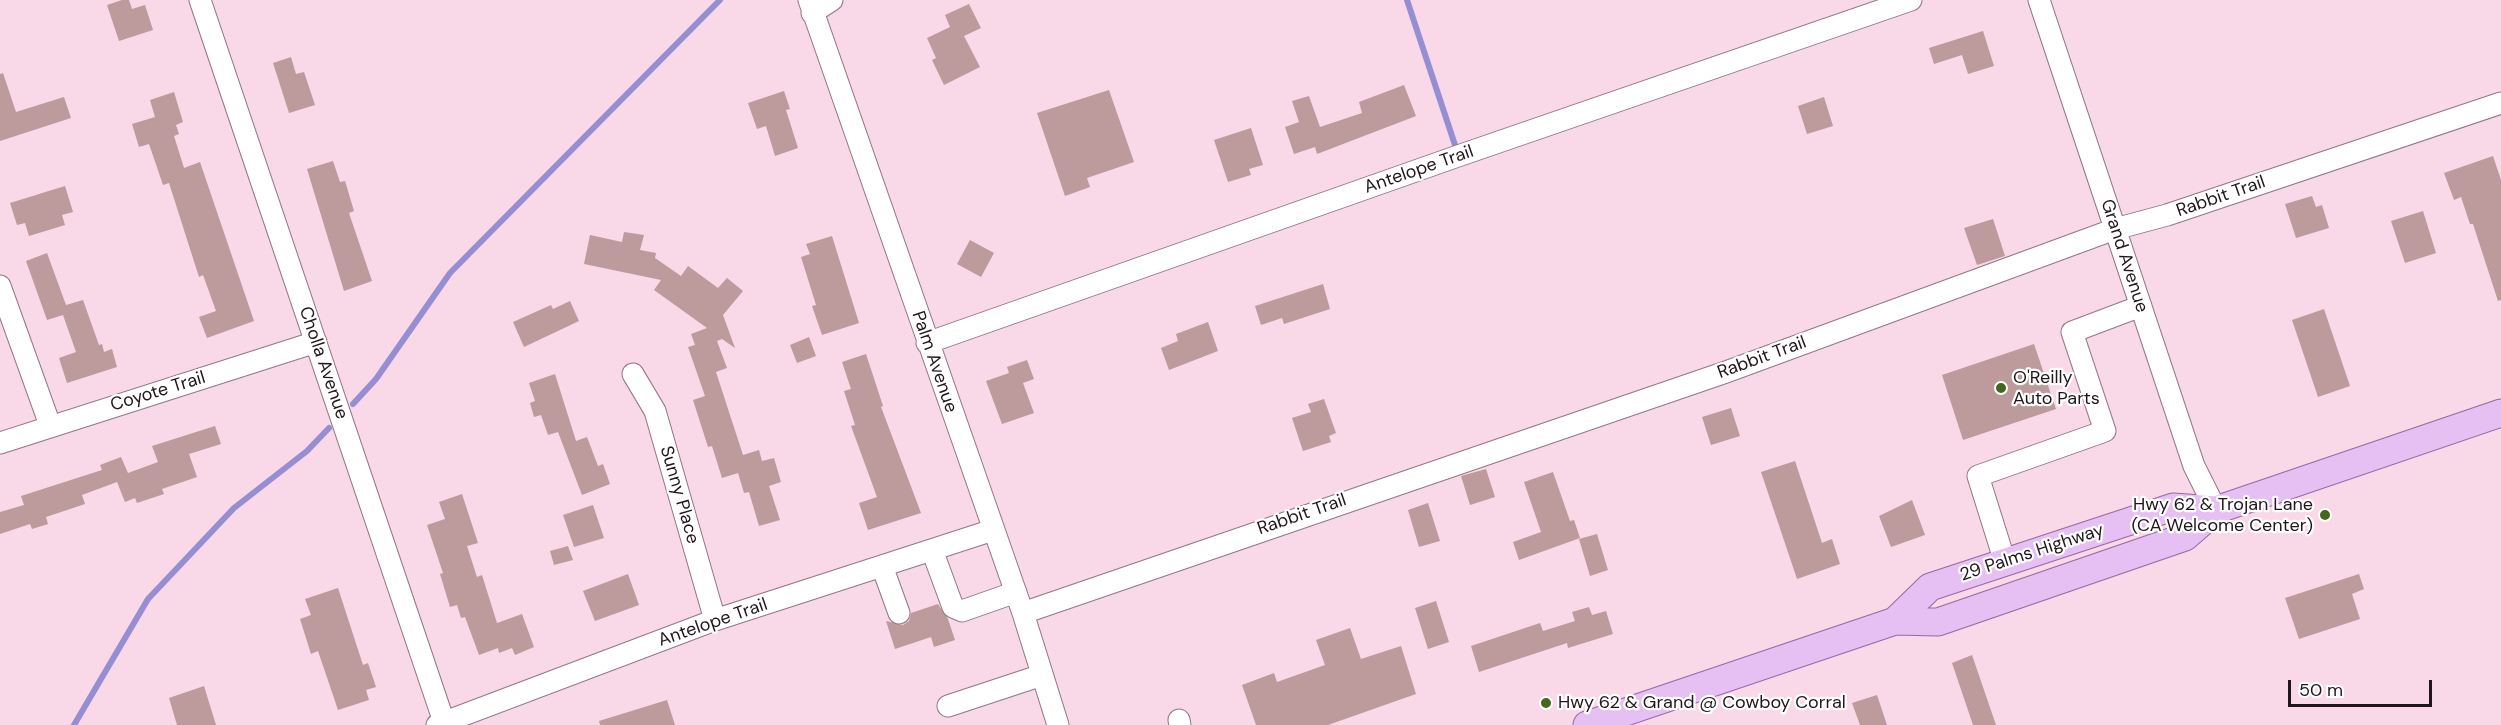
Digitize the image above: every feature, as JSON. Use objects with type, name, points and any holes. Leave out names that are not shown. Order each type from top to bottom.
[{"type":"main road","name":"29 Palms Highway","points":[[1587,725],[1895,621],[1938,622],[2185,537],[2216,510],[2501,413]]},
{"type":"main road","name":"29 Palms Highway","points":[[1895,621],[1930,587],[2173,507],[2216,510]]},
{"type":"street","name":"Cholla Avenue","points":[[200,0],[442,724]]},
{"type":"street","points":[[811,7],[832,0]]},
{"type":"street","name":"Antelope Trail","points":[[927,343],[1911,0]]},
{"type":"street","name":"Grand Avenue","points":[[2039,0],[2194,466],[2216,510]]},
{"type":"street","name":"Palm Avenue","points":[[811,7],[1023,612],[1058,725]]},
{"type":"street","name":"Rabbit Trail","points":[[1023,612],[1726,372],[2115,229],[2167,215],[2501,103]]},
{"type":"street","points":[[0,286],[50,425]]},
{"type":"street","points":[[2005,562],[1978,476],[2105,431],[2072,332],[2141,306]]},
{"type":"street","name":"Coyote Trail","points":[[0,443],[50,425],[316,342]]},
{"type":"street","name":"Sunny Place","points":[[633,374],[655,411],[715,620]]},
{"type":"street","name":"Antelope Trail","points":[[442,724],[715,620],[993,530]]},
{"type":"street","points":[[932,550],[953,607],[962,611],[1016,592]]},
{"type":"street","points":[[882,566],[899,613]]},
{"type":"street","points":[[948,706],[1042,675]]},
{"type":"building","points":[[129,0],[132,9],[145,5],[153,30],[119,41],[107,5]]},
{"type":"building","points":[[969,4],[981,28],[964,36],[980,67],[944,85],[932,60],[936,58],[927,38],[950,27],[945,15]]},
{"type":"building","points":[[1983,31],[1994,66],[1968,74],[1962,55],[1934,64],[1929,48]]},
{"type":"building","points":[[291,57],[296,74],[304,72],[315,105],[289,113],[273,63]]},
{"type":"building","points":[[3,73],[16,112],[64,97],[71,118],[0,141],[0,74]]},
{"type":"building","points":[[1404,85],[1416,116],[1317,154],[1315,147],[1294,154],[1285,127],[1299,122],[1292,101],[1309,96],[1320,127],[1362,113],[1359,102]]},
{"type":"building","points":[[1109,90],[1134,162],[1087,178],[1090,187],[1065,196],[1037,113]]},
{"type":"building","points":[[784,91],[790,109],[786,110],[798,148],[775,156],[766,126],[757,129],[748,103]]},
{"type":"building","points":[[174,92],[183,122],[176,125],[179,134],[174,136],[184,168],[200,162],[254,321],[207,338],[199,317],[216,311],[203,275],[199,277],[169,183],[163,185],[149,144],[139,147],[132,124],[155,117],[150,100]]},
{"type":"building","points":[[1824,97],[1833,126],[1807,134],[1798,106]]},
{"type":"building","points":[[1251,128],[1263,165],[1249,169],[1251,175],[1228,182],[1214,140]]},
{"type":"building","points":[[2493,156],[2501,180],[2501,300],[2498,301],[2473,224],[2470,224],[2461,197],[2454,200],[2444,173]]},
{"type":"building","points":[[333,161],[340,182],[345,181],[354,211],[349,213],[372,281],[344,291],[307,169]]},
{"type":"building","points":[[65,186],[73,212],[62,215],[65,225],[29,236],[25,223],[17,225],[10,203]]},
{"type":"building","points":[[2312,196],[2316,207],[2322,205],[2329,228],[2296,238],[2285,204]]},
{"type":"building","points":[[2423,211],[2436,253],[2405,263],[2391,221]]},
{"type":"building","points":[[1993,219],[2005,256],[1977,265],[1964,228]]},
{"type":"building","points":[[624,232],[644,235],[640,250],[656,253],[655,258],[681,276],[688,266],[718,288],[727,278],[743,291],[723,315],[735,348],[722,339],[717,341],[727,368],[716,372],[743,455],[759,450],[762,461],[774,458],[781,482],[769,486],[780,520],[759,526],[749,492],[744,493],[738,473],[722,478],[712,446],[708,447],[693,400],[705,396],[688,347],[695,345],[691,334],[707,328],[654,290],[661,280],[584,264],[590,235],[622,242]]},
{"type":"building","points":[[832,236],[859,323],[822,335],[812,306],[816,305],[801,257],[810,254],[806,244]]},
{"type":"building","points":[[970,240],[994,253],[981,277],[957,264]]},
{"type":"building","points":[[47,253],[66,305],[83,300],[99,345],[102,344],[104,352],[112,349],[117,367],[67,383],[59,358],[76,352],[63,315],[47,320],[26,261]]},
{"type":"building","points":[[1323,284],[1330,309],[1284,324],[1282,318],[1261,325],[1255,306]]},
{"type":"building","points":[[570,301],[579,321],[524,347],[513,322],[551,305],[553,309]]},
{"type":"building","points":[[2324,309],[2350,386],[2318,397],[2292,320]]},
{"type":"building","points":[[1208,322],[1218,351],[1169,370],[1161,348],[1178,341],[1176,334]]},
{"type":"building","points":[[809,337],[816,356],[797,363],[790,345]]},
{"type":"building","points":[[2034,344],[2056,409],[1963,440],[1942,375]]},
{"type":"building","points":[[866,354],[883,406],[881,407],[921,513],[868,530],[859,503],[877,497],[851,426],[855,425],[844,391],[851,389],[842,362]]},
{"type":"building","points":[[1027,360],[1034,379],[1023,383],[1034,413],[1002,424],[986,381],[1009,373],[1007,367]]},
{"type":"building","points":[[555,374],[576,441],[587,437],[598,466],[603,464],[610,484],[582,495],[558,432],[548,435],[541,415],[534,417],[530,403],[535,401],[529,383]]},
{"type":"building","points":[[1324,399],[1336,433],[1329,436],[1331,442],[1303,451],[1292,418],[1311,412],[1308,404]]},
{"type":"building","points":[[1731,408],[1740,436],[1711,445],[1702,417]]},
{"type":"building","points":[[215,426],[221,444],[189,454],[197,477],[162,489],[164,494],[137,503],[135,498],[125,502],[117,482],[82,495],[85,504],[46,517],[48,524],[32,529],[30,524],[0,534],[0,512],[24,505],[21,496],[102,470],[100,465],[121,457],[128,473],[158,462],[152,446]]},
{"type":"building","points":[[1795,461],[1822,543],[1832,539],[1840,564],[1797,579],[1761,472]]},
{"type":"building","points":[[1486,469],[1495,497],[1470,505],[1461,476]]},
{"type":"building","points":[[1553,472],[1570,521],[1574,520],[1580,538],[1519,560],[1513,542],[1541,532],[1524,482]]},
{"type":"building","points":[[462,494],[478,543],[467,546],[477,577],[482,575],[497,623],[522,614],[534,647],[515,655],[512,648],[499,653],[498,648],[479,655],[465,617],[461,618],[457,605],[450,607],[440,574],[443,573],[427,525],[445,519],[439,502]]},
{"type":"building","points":[[1912,500],[1925,535],[1891,547],[1879,516]]},
{"type":"building","points":[[1428,503],[1440,541],[1419,547],[1408,510]]},
{"type":"building","points":[[593,505],[604,538],[574,547],[563,515]]},
{"type":"building","points":[[1597,534],[1608,570],[1590,576],[1579,539]]},
{"type":"building","points":[[568,546],[573,560],[554,565],[550,551]]},
{"type":"building","points":[[628,574],[639,605],[595,621],[583,591]]},
{"type":"building","points":[[2359,574],[2364,589],[2352,594],[2360,619],[2299,639],[2285,598]]},
{"type":"building","points":[[338,588],[363,665],[368,663],[376,687],[366,690],[369,700],[338,710],[318,651],[311,654],[300,619],[311,615],[305,599]]},
{"type":"building","points":[[1436,601],[1449,642],[1428,649],[1415,608]]},
{"type":"building","points":[[938,604],[948,619],[955,640],[934,647],[931,637],[895,649],[886,621],[903,625],[909,621],[911,613]]},
{"type":"building","points":[[1589,607],[1592,615],[1606,611],[1613,634],[1568,648],[1567,643],[1479,672],[1471,646],[1540,623],[1543,631],[1575,621],[1572,612]]},
{"type":"building","points":[[1350,628],[1361,659],[1401,646],[1416,694],[1328,725],[1256,725],[1242,685],[1274,673],[1277,682],[1325,665],[1316,640]]},
{"type":"building","points":[[1972,655],[1996,725],[1973,725],[1952,663]]},
{"type":"building","points":[[204,686],[216,725],[177,725],[169,698]]},
{"type":"building","points":[[1877,695],[1887,725],[1860,725],[1852,703]]},
{"type":"building","points":[[667,700],[675,725],[600,725],[599,721]]},
{"type":"waterway","points":[[353,404],[376,379],[450,273],[720,0]]},
{"type":"waterway","points":[[1407,0],[1455,145]]},
{"type":"waterway","points":[[74,725],[148,599],[234,508],[307,451],[329,428]]},
{"type":"place","name":"O'Reilly Auto Parts","points":[[2001,388]]},
{"type":"place","name":"Hwy 62 & Trojan Lane (CA Welcome Center)","points":[[2325,515]]},
{"type":"place","name":"Hwy 62 & Grand @ Cowboy Corral","points":[[1546,703]]}]
